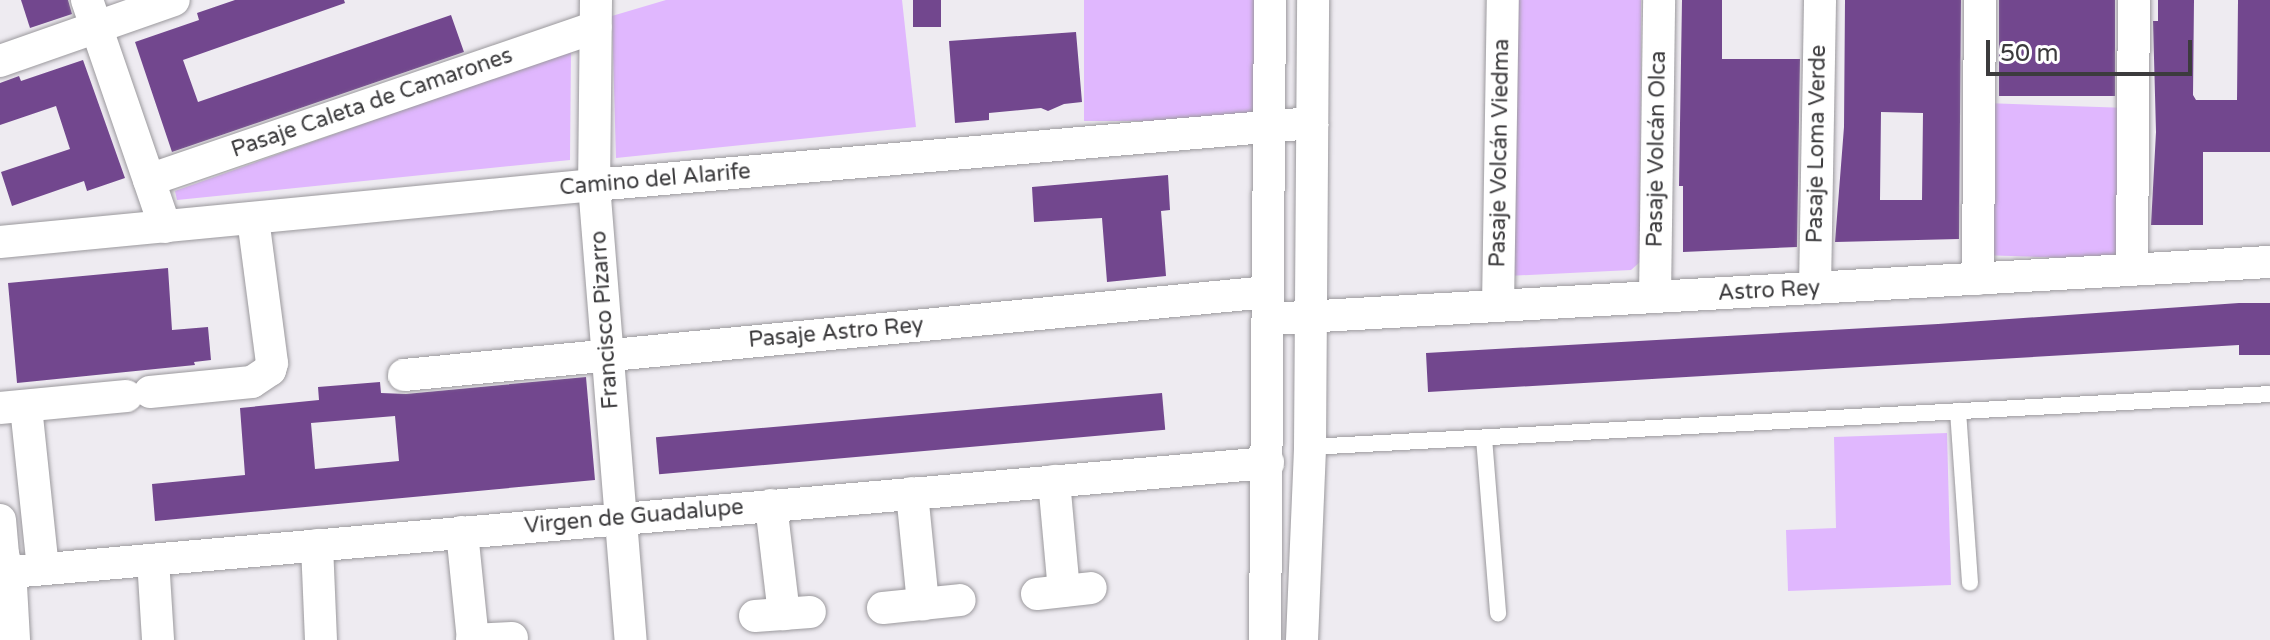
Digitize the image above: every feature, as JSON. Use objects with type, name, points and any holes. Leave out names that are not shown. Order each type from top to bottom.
[{"type":"street","points":[[0,61],[92,14],[174,0]]},
{"type":"street","points":[[1265,640],[1270,0]]},
{"type":"street","points":[[1302,640],[1310,447],[1313,0]]},
{"type":"street","name":"Pasaje Volcán Viedma","points":[[1498,306],[1503,0]]},
{"type":"street","name":"Pasaje Volcán Olca","points":[[1655,297],[1659,0]]},
{"type":"street","name":"Pasaje Loma Verde","points":[[1815,288],[1820,0]]},
{"type":"street","points":[[1978,279],[1980,0]]},
{"type":"street","points":[[2132,270],[2134,0]]},
{"type":"street","name":"Pasaje Caleta de Camarones","points":[[149,180],[599,8]]},
{"type":"street","name":"Francisco Pizarro","points":[[599,8],[594,185],[631,640]]},
{"type":"street","points":[[92,14],[165,227]]},
{"type":"street","name":"Camino del Alarife","points":[[0,242],[594,185],[1312,123]]},
{"type":"street","points":[[43,569],[13,408],[43,401],[252,382],[270,370],[272,363],[253,218]]},
{"type":"street","name":"Astro Rey","points":[[1268,306],[1310,317],[2270,262]]},
{"type":"street","name":"Pasaje Astro Rey","points":[[404,375],[607,356],[1268,306]]},
{"type":"street","name":"Virgen de Guadalupe","points":[[4,572],[1268,463]]},
{"type":"street","points":[[1054,481],[1064,591]]},
{"type":"street","points":[[912,493],[923,604]]},
{"type":"street","points":[[771,505],[783,614]]},
{"type":"street","points":[[0,520],[14,640]]},
{"type":"street","points":[[462,532],[472,640],[512,638]]},
{"type":"street","points":[[317,545],[321,640]]},
{"type":"street","points":[[153,560],[158,640]]},
{"type":"street","points":[[883,608],[960,600]]},
{"type":"lane","points":[[1310,447],[2270,394]]},
{"type":"lane","points":[[1958,411],[1970,583]]},
{"type":"lane","points":[[1484,438],[1498,613]]},
{"type":"shaded area","points":[[666,0],[902,0],[916,127],[616,158],[612,16]]},
{"type":"shaded area","points":[[1084,0],[1259,0],[1259,121],[1084,121]]},
{"type":"shaded area","points":[[1509,0],[1641,0],[1640,262],[1631,270],[1508,276]]},
{"type":"shaded area","points":[[571,50],[570,160],[177,200],[175,191]]},
{"type":"shaded area","points":[[1985,103],[2121,108],[2116,260],[1980,255]]},
{"type":"shaded area","points":[[1947,433],[1951,585],[1788,591],[1786,530],[1836,528],[1834,437]]},
{"type":"building","points":[[21,0],[68,0],[72,14],[30,28]]},
{"type":"building","points":[[235,0],[344,0],[345,3],[183,60],[198,102],[451,15],[464,52],[172,152],[135,42],[199,20],[197,13]]},
{"type":"building","points":[[913,0],[941,0],[941,27],[913,27]]},
{"type":"building","points":[[1682,0],[1722,0],[1722,59],[1800,59],[1797,247],[1683,252],[1683,186],[1679,186]]},
{"type":"building","points":[[1845,0],[1961,0],[1959,239],[1835,242],[1844,127]],"holes":[[[1881,112],[1923,113],[1922,200],[1880,200]]]},
{"type":"building","points":[[1999,0],[2115,0],[2115,96],[1999,96]]},
{"type":"building","points":[[2158,0],[2194,0],[2193,95],[2196,100],[2237,100],[2238,0],[2270,0],[2270,152],[2203,152],[2203,225],[2151,225],[2156,132],[2153,21],[2158,21]]},
{"type":"building","points":[[1076,32],[1082,102],[1064,104],[1048,111],[1041,108],[989,113],[989,120],[955,123],[949,41]]},
{"type":"building","points":[[83,60],[125,178],[87,191],[84,181],[12,206],[1,172],[70,149],[56,106],[0,125],[0,83],[19,76],[21,81]]},
{"type":"building","points":[[1168,175],[1170,210],[1161,211],[1166,276],[1107,282],[1102,218],[1034,222],[1032,187]]},
{"type":"building","points":[[168,268],[172,330],[208,327],[211,360],[194,362],[195,365],[17,383],[8,283]]},
{"type":"building","points":[[2270,303],[2270,355],[2239,355],[2239,345],[1428,392],[1426,353],[1938,324]]},
{"type":"building","points":[[586,377],[595,480],[155,521],[152,484],[245,475],[240,408],[319,400],[318,387],[380,382],[381,393],[406,394]],"holes":[[[395,416],[399,461],[315,469],[311,423]]]},
{"type":"building","points":[[1162,393],[1165,430],[659,474],[656,437]]}]
